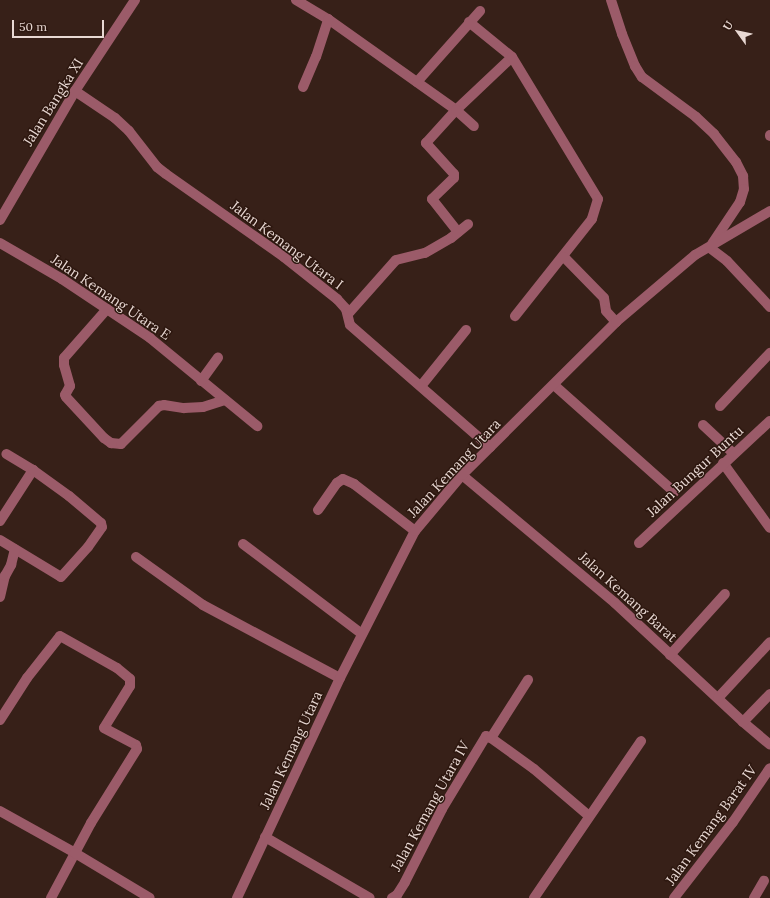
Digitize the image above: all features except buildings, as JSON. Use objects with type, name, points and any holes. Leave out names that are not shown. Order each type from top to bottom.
[{"type":"street","name":"Jalan Bangka XI","points":[[0,220],[75,91],[135,0]]},
{"type":"street","points":[[296,0],[328,19],[456,110],[474,126]]},
{"type":"street","points":[[611,0],[622,34],[635,66],[642,77],[696,117],[714,134],[736,162],[743,176],[744,189],[740,202],[710,248],[728,261],[770,307]]},
{"type":"street","points":[[417,82],[480,11]]},
{"type":"street","points":[[303,87],[316,57],[328,19]]},
{"type":"street","points":[[469,22],[512,57],[598,199],[596,210],[592,219],[564,257],[515,316]]},
{"type":"street","points":[[458,232],[432,199],[454,178],[454,174],[426,143],[456,110],[512,57]]},
{"type":"street","name":"Jalan Kemang Utara I","points":[[75,91],[125,126],[141,143],[157,167],[290,262],[337,299],[346,309],[350,325],[490,447]]},
{"type":"street","name":"Jalan Kemang Utara","points":[[237,898],[340,678],[415,531],[462,475],[616,322],[691,259],[770,211]]},
{"type":"street","points":[[348,314],[396,260],[425,252],[451,238],[468,224]]},
{"type":"street","name":"Jalan Kemang Utara E","points":[[0,242],[62,279],[150,338],[257,426]]},
{"type":"street","points":[[564,257],[604,298],[606,311],[616,322]]},
{"type":"street","points":[[108,309],[64,358],[64,365],[70,386],[65,395],[66,397],[104,438],[111,443],[121,444],[158,406],[164,405],[184,408],[203,407],[225,400]]},
{"type":"street","points":[[421,386],[466,330]]},
{"type":"street","points":[[720,406],[770,353]]},
{"type":"street","points":[[201,381],[218,358]]},
{"type":"street","points":[[554,385],[674,492]]},
{"type":"street","name":"Jalan Bungur Buntu","points":[[639,543],[723,463],[770,421]]},
{"type":"street","points":[[703,425],[734,454]]},
{"type":"street","points":[[0,540],[61,577],[88,547],[102,526],[101,523],[69,496],[33,470],[6,454]]},
{"type":"street","points":[[723,463],[770,528]]},
{"type":"street","points":[[0,521],[33,470]]},
{"type":"street","name":"Jalan Kemang Barat","points":[[462,475],[579,572],[770,745]]},
{"type":"street","points":[[318,510],[338,483],[343,479],[354,484],[415,531]]},
{"type":"street","points":[[243,544],[362,634]]},
{"type":"street","points":[[0,597],[5,576],[11,565],[15,549]]},
{"type":"street","points":[[136,557],[203,605],[340,678]]},
{"type":"street","points":[[670,655],[725,594]]},
{"type":"street","points":[[0,719],[28,678],[60,636],[128,676],[130,686],[104,728],[136,745],[138,749],[84,837],[51,898]]},
{"type":"street","points":[[718,698],[770,642]]},
{"type":"street","points":[[491,738],[528,680]]},
{"type":"street","points":[[743,722],[770,694]]},
{"type":"street","name":"Jalan Kemang Utara IV","points":[[392,898],[397,895],[405,882],[442,809],[486,736],[534,769],[589,816]]},
{"type":"street","points":[[534,898],[641,741]]},
{"type":"street","name":"Jalan Kemang Barat IV","points":[[674,898],[724,834],[770,768]]},
{"type":"street","points":[[0,811],[75,853],[150,898]]},
{"type":"street","points":[[265,837],[370,898]]},
{"type":"street","points":[[754,898],[764,881]]}]
